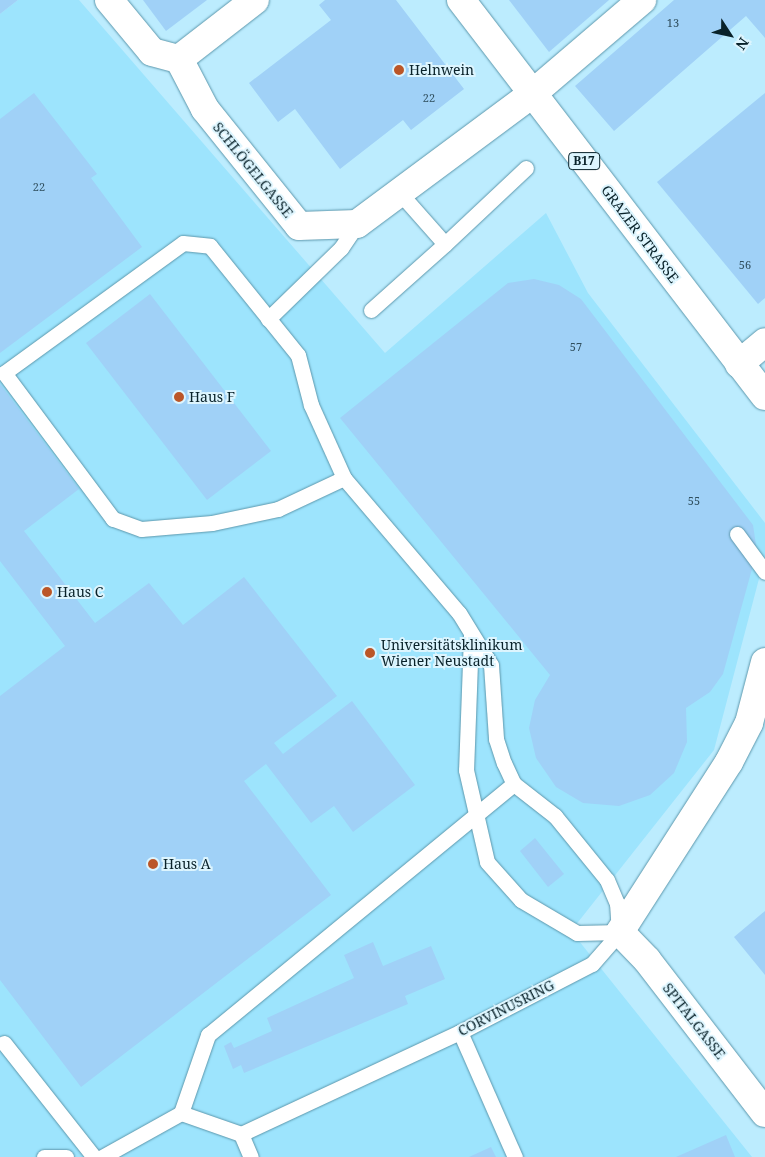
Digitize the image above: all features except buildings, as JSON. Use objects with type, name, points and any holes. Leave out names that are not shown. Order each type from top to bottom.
[{"type":"street","points":[[110,0],[152,52],[179,59],[256,0]]},
{"type":"street","name":"GRAZER STRASSE","points":[[462,0],[532,94],[765,396]]},
{"type":"street","points":[[357,224],[532,94],[642,0]]},
{"type":"street","name":"SCHLÖGELGASSE","points":[[179,59],[204,109],[299,226],[357,224]]},
{"type":"street","points":[[739,364],[765,342]]},
{"type":"street","name":"CORVINUSRING","points":[[620,932],[729,762],[749,723],[765,662]]},
{"type":"street","name":"SPITALGASSE","points":[[620,932],[647,960],[765,1113]]},
{"type":"lane","points":[[371,310],[526,168]]},
{"type":"lane","points":[[399,192],[445,244]]},
{"type":"lane","points":[[268,319],[341,248],[357,224]]},
{"type":"lane","points":[[344,478],[278,509],[212,523],[140,529],[112,519],[4,373],[182,243],[210,246],[298,355],[311,405],[344,478],[459,613],[491,666],[496,740],[514,784],[555,816],[607,880],[617,903],[620,932],[577,933],[521,900],[487,862],[466,770],[471,634]]},
{"type":"lane","points":[[737,534],[765,572]]},
{"type":"lane","points":[[102,1157],[181,1113],[208,1034],[514,784]]},
{"type":"lane","name":"CORVINUSRING","points":[[241,1134],[460,1032],[592,964],[620,932]]},
{"type":"lane","points":[[460,1032],[515,1157]]},
{"type":"lane","points":[[4,1043],[94,1157]]},
{"type":"lane","points":[[181,1113],[241,1134],[251,1157]]},
{"type":"lane","points":[[44,1157],[66,1157]]},
{"type":"shaded area","name":"Universitätsklinikum Wiener Neustadt","points":[[18,0],[79,0],[385,353],[546,213],[588,293],[765,523],[765,556],[714,750],[571,931],[752,1157],[0,1157],[0,14]]},
{"type":"place","name":"Helnwein","points":[[399,70]]},
{"type":"place","name":"Haus F","points":[[179,397]]},
{"type":"place","name":"Haus C","points":[[47,592]]},
{"type":"place","name":"Universitätsklinikum Wiener Neustadt","points":[[370,653]]},
{"type":"place","name":"Haus A","points":[[153,864]]}]
